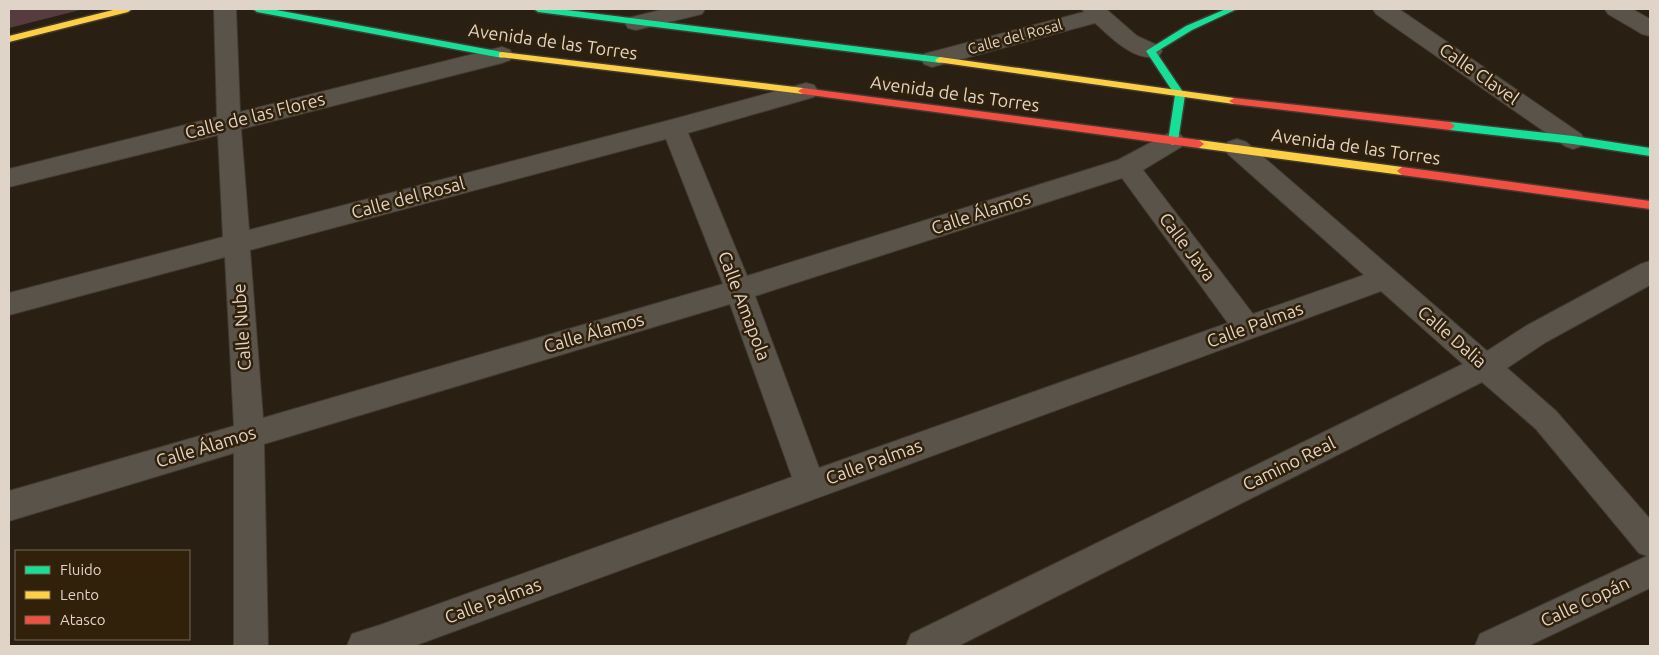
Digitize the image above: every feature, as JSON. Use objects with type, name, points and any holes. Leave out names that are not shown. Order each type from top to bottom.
[{"type":"street","points":[[9,39],[128,9]]},
{"type":"street","name":"Calle Nube","points":[[225,9],[229,122],[249,434],[251,646]]},
{"type":"street","name":"Avenida de las Torres","points":[[256,9],[502,55],[806,91],[1650,205]]},
{"type":"street","name":"Avenida de las Torres","points":[[538,9],[636,23],[932,59],[1180,94],[1573,140],[1650,152]]},
{"type":"street","points":[[636,23],[694,9]]},
{"type":"street","points":[[1151,51],[1189,28],[1233,9]]},
{"type":"street","name":"Calle Clavel","points":[[1384,9],[1573,140]]},
{"type":"street","points":[[1616,9],[1650,29]]},
{"type":"street","points":[[1096,12],[1129,41],[1151,51],[1180,94],[1173,142]]},
{"type":"street","name":"Calle del Rosal","points":[[932,59],[1096,12]]},
{"type":"street","name":"Calle de las Flores","points":[[9,178],[502,55]]},
{"type":"street","name":"Calle del Rosal","points":[[9,304],[674,128],[806,91]]},
{"type":"street","name":"Calle Amapola","points":[[674,128],[739,290],[810,485]]},
{"type":"street","name":"Calle Álamos","points":[[9,506],[739,290],[1127,166],[1173,142]]},
{"type":"street","name":"Calle Dalia","points":[[1236,148],[1546,420],[1650,542]]},
{"type":"street","name":"Calle Java","points":[[1127,166],[1247,328]]},
{"type":"street","name":"Camino Real","points":[[923,646],[1486,366],[1536,334],[1650,272]]},
{"type":"street","name":"Calle Palmas","points":[[385,645],[810,485],[1384,279]]},
{"type":"street","name":"Calle Copán","points":[[1492,646],[1650,571]]},
{"type":"shaded area","points":[[9,9],[84,9],[9,28]]},
{"type":"traffic: fast","points":[[257,9],[502,55]]},
{"type":"traffic: fast","points":[[538,9],[940,60]]},
{"type":"traffic: fast","points":[[1173,141],[1180,95],[1151,51],[1189,28],[1233,9]]},
{"type":"traffic: fast","points":[[1450,126],[1573,140],[1650,152]]},
{"type":"traffic: slow","points":[[9,39],[128,9]]},
{"type":"traffic: slow","points":[[502,55],[803,91]]},
{"type":"traffic: slow","points":[[940,60],[1234,101]]},
{"type":"traffic: slow","points":[[1199,144],[1402,171]]},
{"type":"traffic: jam","points":[[803,91],[1199,144]]},
{"type":"traffic: jam","points":[[1234,101],[1450,126]]},
{"type":"traffic: jam","points":[[1402,171],[1650,205]]}]
